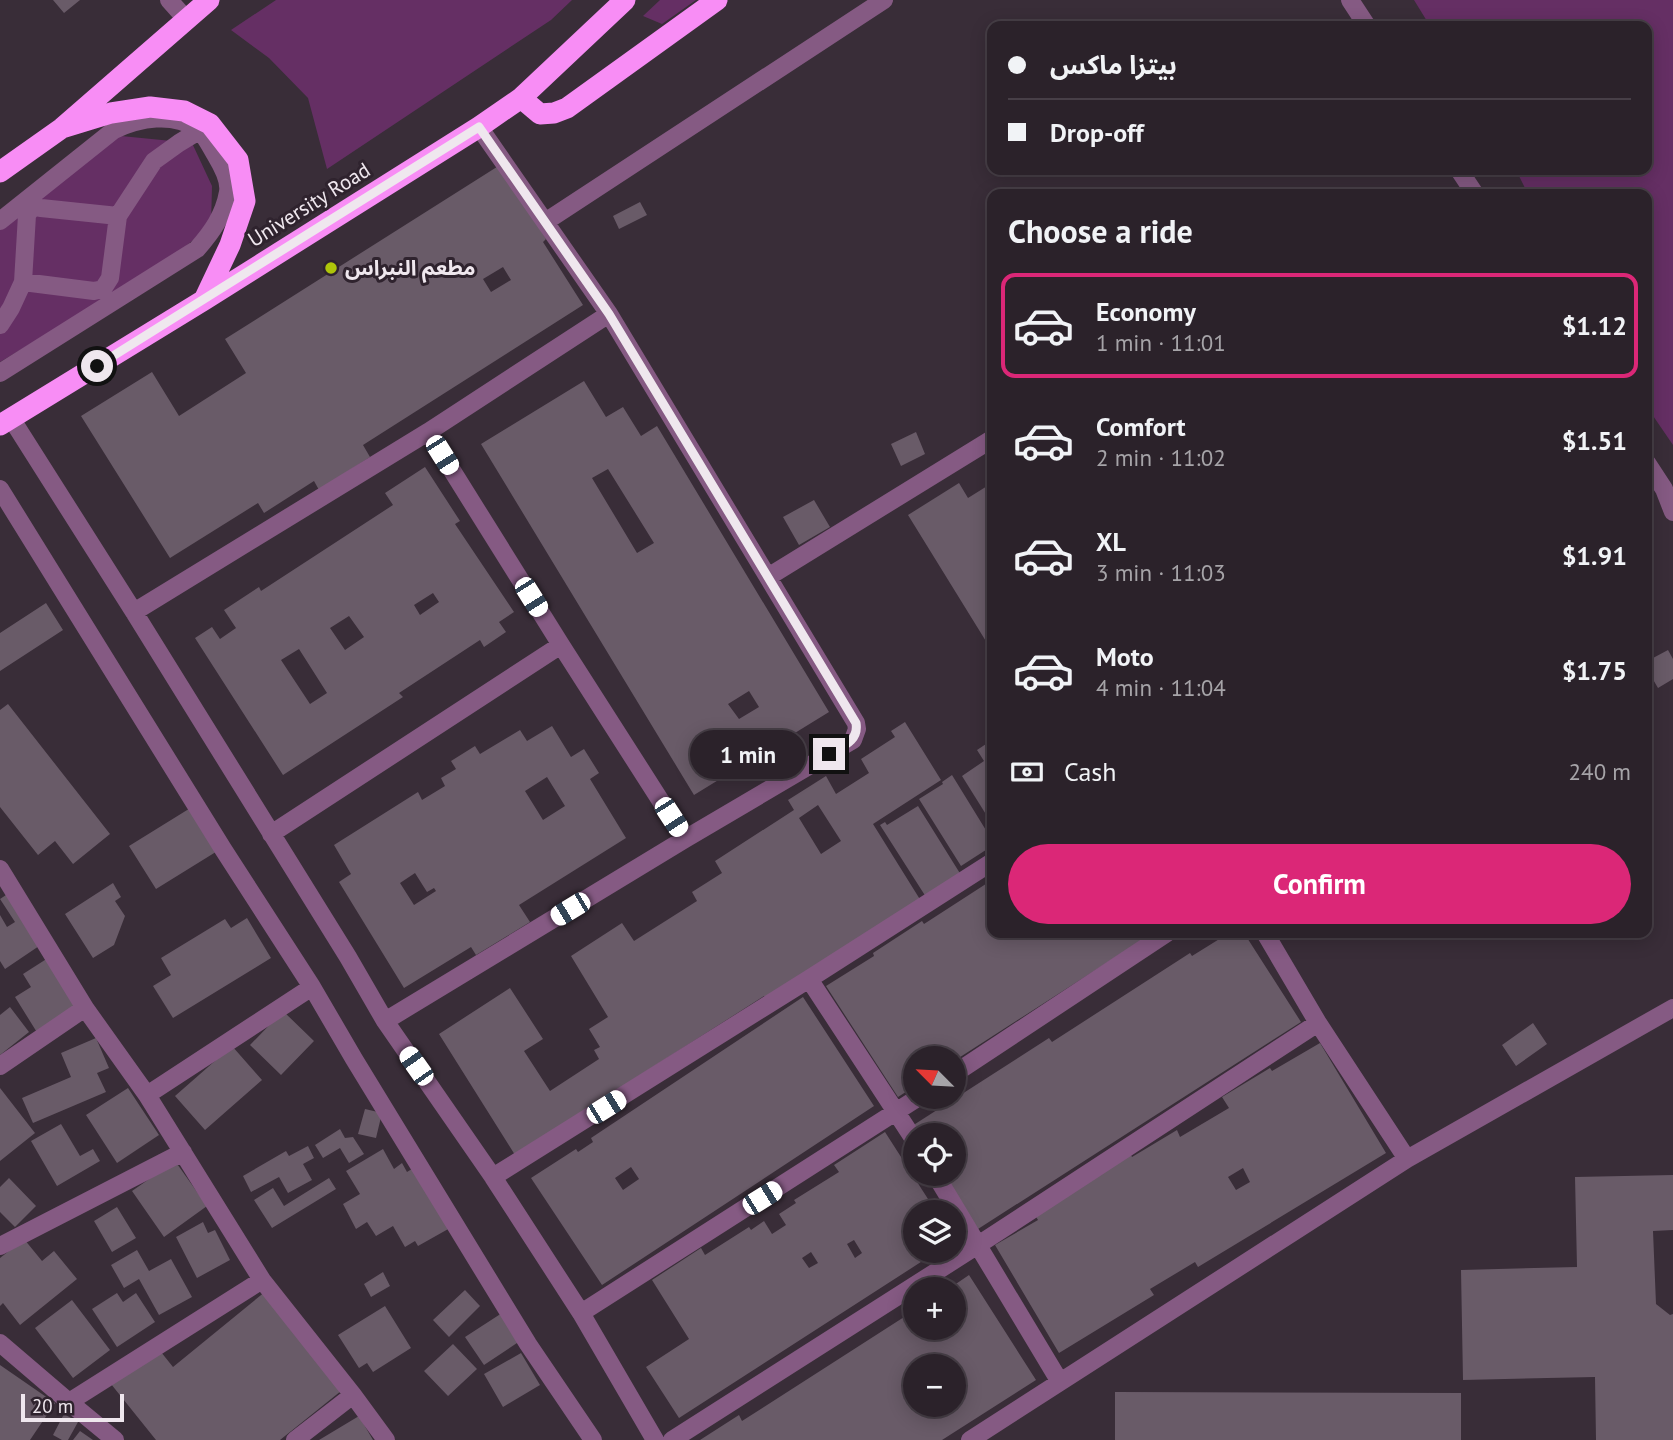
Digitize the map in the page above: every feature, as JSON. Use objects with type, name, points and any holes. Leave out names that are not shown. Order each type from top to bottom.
[{"type":"highway","points":[[0,172],[62,128],[209,0]]},
{"type":"highway","name":"University Road","points":[[5,422],[479,127],[521,98],[625,0]]},
{"type":"highway","points":[[521,98],[540,114],[567,108],[717,0]]},
{"type":"highway","points":[[62,128],[111,113],[150,107],[184,111],[205,127],[238,160],[245,201],[230,245],[204,300]]},
{"type":"street","points":[[169,0],[186,19]]},
{"type":"street","points":[[545,222],[884,0]]},
{"type":"street","points":[[1350,0],[1364,21]]},
{"type":"street","points":[[0,221],[26,206],[114,130],[132,121],[160,117],[205,127]]},
{"type":"street","points":[[106,297],[118,216],[154,161],[205,127]]},
{"type":"street","points":[[0,373],[106,297],[197,249],[214,230],[228,185],[205,127]]},
{"type":"street","points":[[385,1021],[853,740],[858,729],[609,314],[479,127]]},
{"type":"street","points":[[26,206],[118,216]]},
{"type":"street","points":[[0,325],[23,282],[26,206]]},
{"type":"street","points":[[23,282],[94,291],[106,297]]},
{"type":"street","points":[[134,612],[428,432],[609,314]]},
{"type":"street","points":[[5,422],[134,612],[385,1021],[493,1177],[580,1313],[655,1440]]},
{"type":"street","points":[[428,432],[685,839]]},
{"type":"street","points":[[768,577],[987,442]]},
{"type":"street","points":[[1652,471],[1664,489],[1673,512]]},
{"type":"street","points":[[0,489],[223,849],[312,987],[528,1344],[593,1440]]},
{"type":"street","points":[[271,835],[561,645]]},
{"type":"street","points":[[493,1177],[987,865]]},
{"type":"street","points":[[0,869],[6,892],[147,1095],[262,1280],[386,1440]]},
{"type":"street","points":[[966,1066],[1159,938]]},
{"type":"street","points":[[1268,938],[1318,1023],[1407,1159]]},
{"type":"street","points":[[809,979],[904,1123]]},
{"type":"street","points":[[147,1095],[312,987]]},
{"type":"street","points":[[0,1066],[85,1008]]},
{"type":"street","points":[[970,1440],[988,1435],[1060,1382],[1407,1159],[1673,1008]]},
{"type":"street","points":[[672,1440],[978,1245],[1318,1023]]},
{"type":"street","points":[[580,1313],[903,1108]]},
{"type":"street","points":[[0,1246],[183,1152]]},
{"type":"street","points":[[943,1186],[1060,1382]]},
{"type":"street","points":[[69,1402],[262,1280]]},
{"type":"street","points":[[0,1343],[116,1440]]},
{"type":"street","points":[[295,1440],[353,1395]]},
{"type":"shaded area","points":[[276,0],[572,0],[551,20],[327,169],[308,98],[269,58],[231,30]]},
{"type":"shaded area","points":[[660,0],[696,0],[662,24],[643,16]]},
{"type":"shaded area","points":[[1414,0],[1673,0],[1673,445],[1652,414],[1652,189],[1526,189],[1518,175],[1652,175],[1652,21],[1427,21]]},
{"type":"shaded area","points":[[111,135],[192,143],[212,186],[211,225],[167,262],[0,362],[0,219]]},
{"type":"building","points":[[53,0],[80,0],[64,13]]},
{"type":"building","points":[[500,165],[546,239],[543,242],[583,305],[363,445],[370,457],[319,490],[314,481],[264,513],[258,503],[170,558],[81,416],[152,372],[179,416],[246,373],[225,339]],"holes":[[[503,267],[511,280],[491,292],[483,279]]]},
{"type":"building","points":[[640,202],[647,215],[619,229],[613,216]]},
{"type":"building","points":[[584,381],[606,417],[623,407],[641,436],[657,426],[829,712],[694,795],[481,444]],"holes":[[[608,469],[654,543],[637,553],[592,478]],[[749,691],[759,707],[739,719],[728,704]]]},
{"type":"building","points":[[916,432],[925,454],[901,466],[891,444]]},
{"type":"building","points":[[425,467],[460,521],[455,524],[514,612],[499,622],[506,632],[484,647],[480,640],[399,693],[403,697],[283,775],[195,638],[212,627],[220,639],[236,628],[224,610],[259,587],[261,591],[393,505],[385,493]],"holes":[[[433,593],[439,602],[420,615],[414,605]],[[349,616],[364,637],[345,650],[330,628]],[[299,649],[327,693],[310,704],[281,660]]]},
{"type":"building","points":[[959,483],[968,498],[987,486],[987,643],[908,515]]},
{"type":"building","points":[[814,500],[830,527],[799,545],[783,517]]},
{"type":"building","points":[[46,603],[63,630],[0,671],[0,633]]},
{"type":"building","points":[[1668,650],[1673,659],[1673,679],[1658,688],[1652,678],[1652,656]]},
{"type":"building","points":[[8,704],[110,834],[73,864],[55,841],[38,855],[0,807],[0,710]]},
{"type":"building","points":[[905,722],[941,780],[873,824],[921,901],[767,999],[764,996],[515,1155],[439,1034],[510,988],[543,1039],[524,1051],[550,1091],[599,1059],[594,1050],[600,1047],[589,1029],[608,1017],[571,956],[622,923],[634,941],[697,901],[692,892],[722,873],[715,861],[794,810],[788,800],[826,776],[836,794],[869,773],[861,759],[895,737],[891,731]],"holes":[[[818,805],[841,841],[821,854],[799,818]]]},
{"type":"building","points":[[552,726],[571,757],[584,749],[599,773],[590,779],[626,838],[519,905],[530,922],[476,955],[471,947],[404,988],[339,882],[351,874],[334,845],[418,792],[422,800],[445,786],[441,778],[456,769],[451,761],[475,746],[480,754],[520,730],[527,741]],"holes":[[[547,777],[565,806],[543,820],[525,791]],[[415,873],[427,892],[434,888],[436,891],[414,905],[400,883]]]},
{"type":"building","points":[[987,743],[987,816],[962,776],[984,761],[977,750]]},
{"type":"building","points":[[952,775],[987,832],[987,849],[961,866],[919,799],[943,784],[942,782]]},
{"type":"building","points":[[918,806],[961,875],[926,897],[880,825],[885,822],[887,825]]},
{"type":"building","points":[[192,807],[219,850],[156,889],[129,846]]},
{"type":"building","points":[[113,883],[121,897],[115,901],[125,916],[114,945],[93,958],[65,914]]},
{"type":"building","points":[[987,883],[987,938],[1145,938],[966,1053],[966,1046],[903,1046],[903,1094],[898,1097],[826,986],[922,921],[924,924]]},
{"type":"building","points":[[9,893],[42,944],[5,969],[0,961],[0,915],[7,927],[15,922],[0,899]]},
{"type":"building","points":[[247,918],[271,958],[173,1018],[153,986],[171,975],[161,958],[225,919],[231,928]]},
{"type":"building","points":[[1221,938],[1247,938],[1301,1022],[978,1229],[966,1211],[966,1200],[959,1200],[950,1186],[966,1186],[966,1123],[917,1123],[937,1110],[966,1110],[966,1091],[1049,1038],[1052,1042],[1190,953],[1192,956]]},
{"type":"building","points":[[48,958],[79,1008],[38,1034],[15,997],[31,987],[23,974]]},
{"type":"building","points":[[803,997],[874,1106],[602,1285],[531,1178],[576,1149],[578,1152],[593,1142],[591,1138]],"holes":[[[631,1167],[639,1179],[623,1190],[615,1178]]]},
{"type":"building","points":[[10,1007],[29,1032],[0,1055],[0,1015]]},
{"type":"building","points":[[283,1011],[314,1041],[281,1075],[250,1045]]},
{"type":"building","points":[[1533,1023],[1547,1044],[1516,1066],[1502,1045]]},
{"type":"building","points":[[96,1038],[109,1068],[97,1073],[106,1092],[33,1123],[22,1098],[71,1077],[61,1053]]},
{"type":"building","points":[[1320,1043],[1386,1153],[1198,1267],[1195,1262],[1150,1289],[1154,1295],[1059,1353],[995,1245],[1038,1220],[1033,1212],[1130,1153],[1132,1157],[1177,1130],[1180,1137],[1229,1108],[1222,1097],[1270,1068],[1272,1071]],"holes":[[[1243,1168],[1250,1182],[1236,1190],[1228,1177]]]},
{"type":"building","points":[[232,1046],[262,1080],[205,1130],[175,1096]]},
{"type":"building","points":[[0,1088],[35,1133],[0,1161]]},
{"type":"building","points":[[128,1088],[159,1135],[117,1163],[86,1115]]},
{"type":"building","points":[[365,1109],[382,1113],[376,1138],[358,1134]]},
{"type":"building","points":[[61,1124],[80,1156],[93,1149],[100,1161],[57,1186],[31,1141]]},
{"type":"building","points":[[340,1129],[345,1138],[353,1137],[364,1154],[349,1163],[340,1148],[323,1158],[315,1145]]},
{"type":"building","points":[[885,1132],[903,1160],[903,1186],[920,1186],[929,1200],[903,1200],[903,1263],[919,1263],[679,1418],[646,1367],[689,1339],[652,1280],[701,1248],[705,1255],[749,1227],[751,1230],[764,1221],[772,1234],[786,1225],[779,1214],[796,1203],[794,1200],[839,1172],[834,1165]],"holes":[[[854,1240],[862,1253],[855,1258],[847,1244]],[[811,1252],[818,1263],[809,1268],[802,1258]]]},
{"type":"building","points":[[308,1146],[314,1158],[303,1164],[312,1180],[288,1193],[279,1177],[251,1192],[243,1176],[286,1151],[289,1156]]},
{"type":"building","points":[[383,1149],[394,1169],[402,1163],[407,1172],[415,1167],[450,1228],[418,1246],[415,1241],[405,1247],[393,1226],[376,1236],[367,1222],[356,1229],[343,1204],[360,1194],[346,1171]]},
{"type":"building","points":[[175,1161],[207,1206],[164,1237],[132,1191]]},
{"type":"building","points":[[1673,1175],[1673,1230],[1653,1231],[1656,1304],[1670,1315],[1673,1314],[1673,1440],[1596,1440],[1595,1377],[1463,1380],[1461,1270],[1577,1267],[1575,1177]]},
{"type":"building","points":[[9,1178],[36,1206],[15,1227],[0,1212],[0,1187]]},
{"type":"building","points":[[329,1178],[336,1189],[272,1228],[254,1200],[273,1188],[284,1206]]},
{"type":"building","points":[[117,1207],[136,1238],[112,1252],[94,1221]]},
{"type":"building","points":[[203,1222],[208,1233],[215,1230],[230,1260],[197,1278],[176,1237]]},
{"type":"building","points":[[24,1239],[42,1261],[54,1251],[77,1279],[20,1325],[3,1303],[0,1306],[0,1258]]},
{"type":"building","points":[[137,1250],[149,1271],[171,1259],[192,1297],[159,1315],[139,1279],[124,1288],[111,1265]]},
{"type":"building","points":[[383,1272],[390,1286],[371,1297],[364,1284]]},
{"type":"building","points":[[969,1275],[1036,1380],[942,1440],[700,1440],[739,1415],[742,1421],[903,1318],[903,1340],[966,1340],[966,1277]]},
{"type":"building","points":[[465,1290],[480,1306],[449,1337],[433,1320]]},
{"type":"building","points":[[266,1291],[341,1391],[280,1440],[156,1440],[111,1384],[157,1347],[173,1367]]},
{"type":"building","points":[[117,1293],[123,1302],[136,1293],[155,1322],[117,1347],[92,1309]]},
{"type":"building","points":[[72,1300],[110,1350],[73,1378],[35,1328]]},
{"type":"building","points":[[385,1306],[411,1348],[373,1372],[367,1363],[359,1368],[338,1335]]},
{"type":"building","points":[[502,1313],[520,1341],[484,1365],[465,1337]]},
{"type":"building","points":[[453,1344],[477,1369],[448,1396],[424,1371]]},
{"type":"building","points":[[521,1353],[540,1385],[503,1407],[484,1374]]},
{"type":"building","points":[[0,1365],[55,1403],[30,1440],[0,1440]]},
{"type":"building","points":[[1115,1392],[1461,1393],[1461,1440],[1115,1440]]},
{"type":"building","points":[[64,1414],[78,1422],[68,1440],[53,1435]]},
{"type":"building","points":[[359,1416],[373,1440],[319,1440]]},
{"type":"building","points":[[80,1431],[93,1440],[73,1440]]},
{"type":"place","name":"مطعم النبراس","points":[[331,268]]},
{"type":"route","points":[[97,366],[479,127],[609,314],[856,723],[858,729],[853,740],[829,754]]}]
